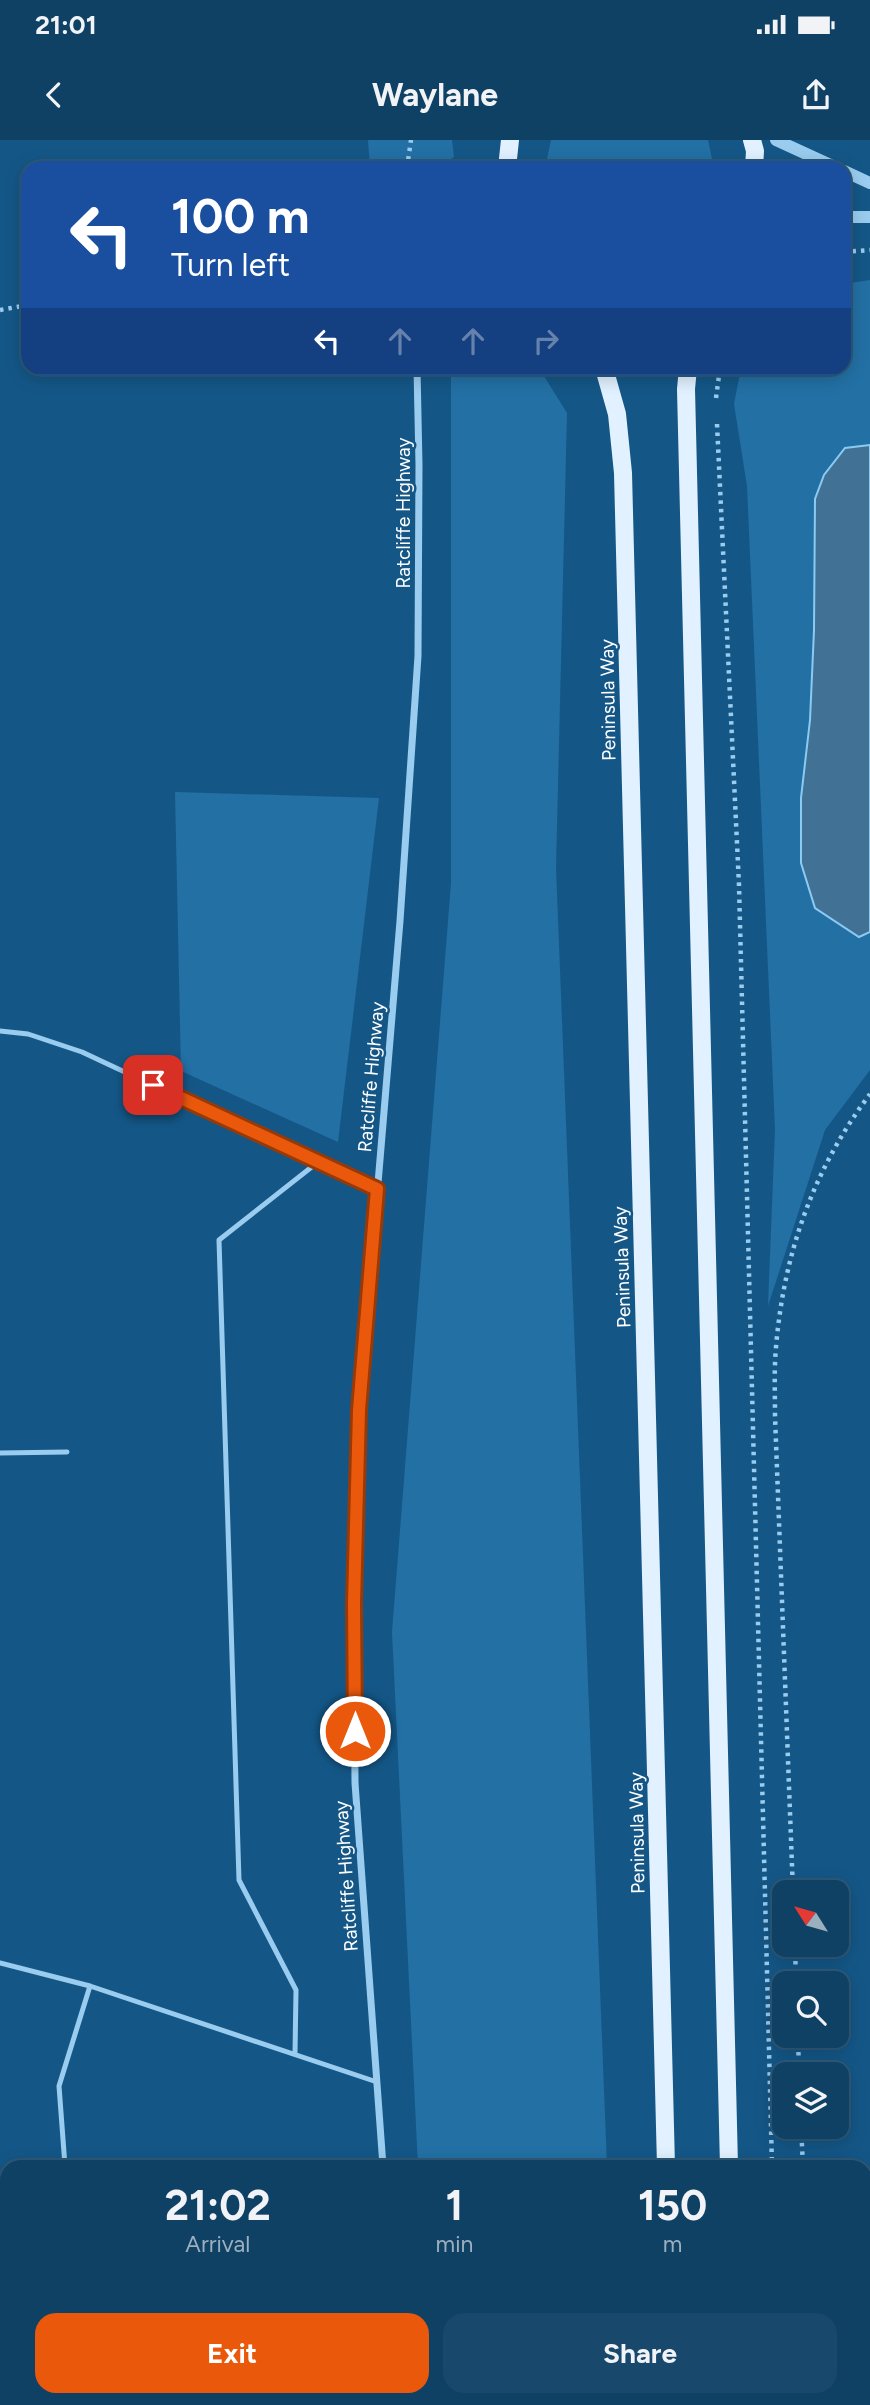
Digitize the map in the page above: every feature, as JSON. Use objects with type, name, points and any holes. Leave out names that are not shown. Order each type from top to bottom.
[{"type":"main road","points":[[508,161],[510,140]]},
{"type":"main road","points":[[752,140],[754,161]]},
{"type":"main road","name":"Peninsula Way","points":[[606,375],[617,414],[623,472],[666,2160]]},
{"type":"main road","points":[[688,375],[729,2160]]},
{"type":"street","points":[[776,140],[822,161]]},
{"type":"street","points":[[851,174],[870,183]]},
{"type":"street","points":[[851,217],[870,218]]},
{"type":"street","name":"Ratcliffe Highway","points":[[383,2160],[355,1783],[354,1630],[359,1410],[400,921],[418,656],[417,375]]},
{"type":"lane","points":[[0,1031],[28,1034],[82,1052],[377,1189]]},
{"type":"lane","points":[[295,2054],[296,1990],[239,1880],[219,1240],[318,1162]]},
{"type":"lane","points":[[0,1453],[67,1452]]},
{"type":"lane","points":[[0,1963],[90,1986],[378,2082]]},
{"type":"lane","points":[[65,2160],[59,2085],[90,1986]]},
{"type":"path","points":[[408,161],[411,140]]},
{"type":"path","points":[[851,252],[870,250]]},
{"type":"path","points":[[0,310],[21,306]]},
{"type":"path","points":[[716,410],[719,375]]},
{"type":"path","points":[[717,423],[739,886],[772,2160]]},
{"type":"path","points":[[793,1880],[775,1416],[776,1348],[793,1249],[805,1211],[827,1162],[870,1094]]},
{"type":"path","points":[[802,2139],[803,2160]]},
{"type":"shaded area","points":[[368,140],[452,140],[454,157],[448,161],[370,161]]},
{"type":"shaded area","points":[[551,140],[708,140],[712,161],[546,161]]},
{"type":"shaded area","points":[[870,280],[870,1070],[825,1130],[768,1306],[775,1129],[747,486],[734,404],[740,375],[851,375],[851,283]]},
{"type":"shaded area","points":[[451,375],[543,375],[567,413],[556,868],[607,2160],[418,2160],[392,1632],[451,883]]},
{"type":"shaded area","points":[[870,445],[870,932],[859,937],[815,908],[801,863],[801,798],[810,720],[815,499],[824,475],[845,448]]},
{"type":"shaded area","points":[[175,792],[379,798],[338,1142],[181,1071]]},
{"type":"route","points":[[153,1085],[377,1189],[359,1410],[354,1603],[355,1731]]}]
